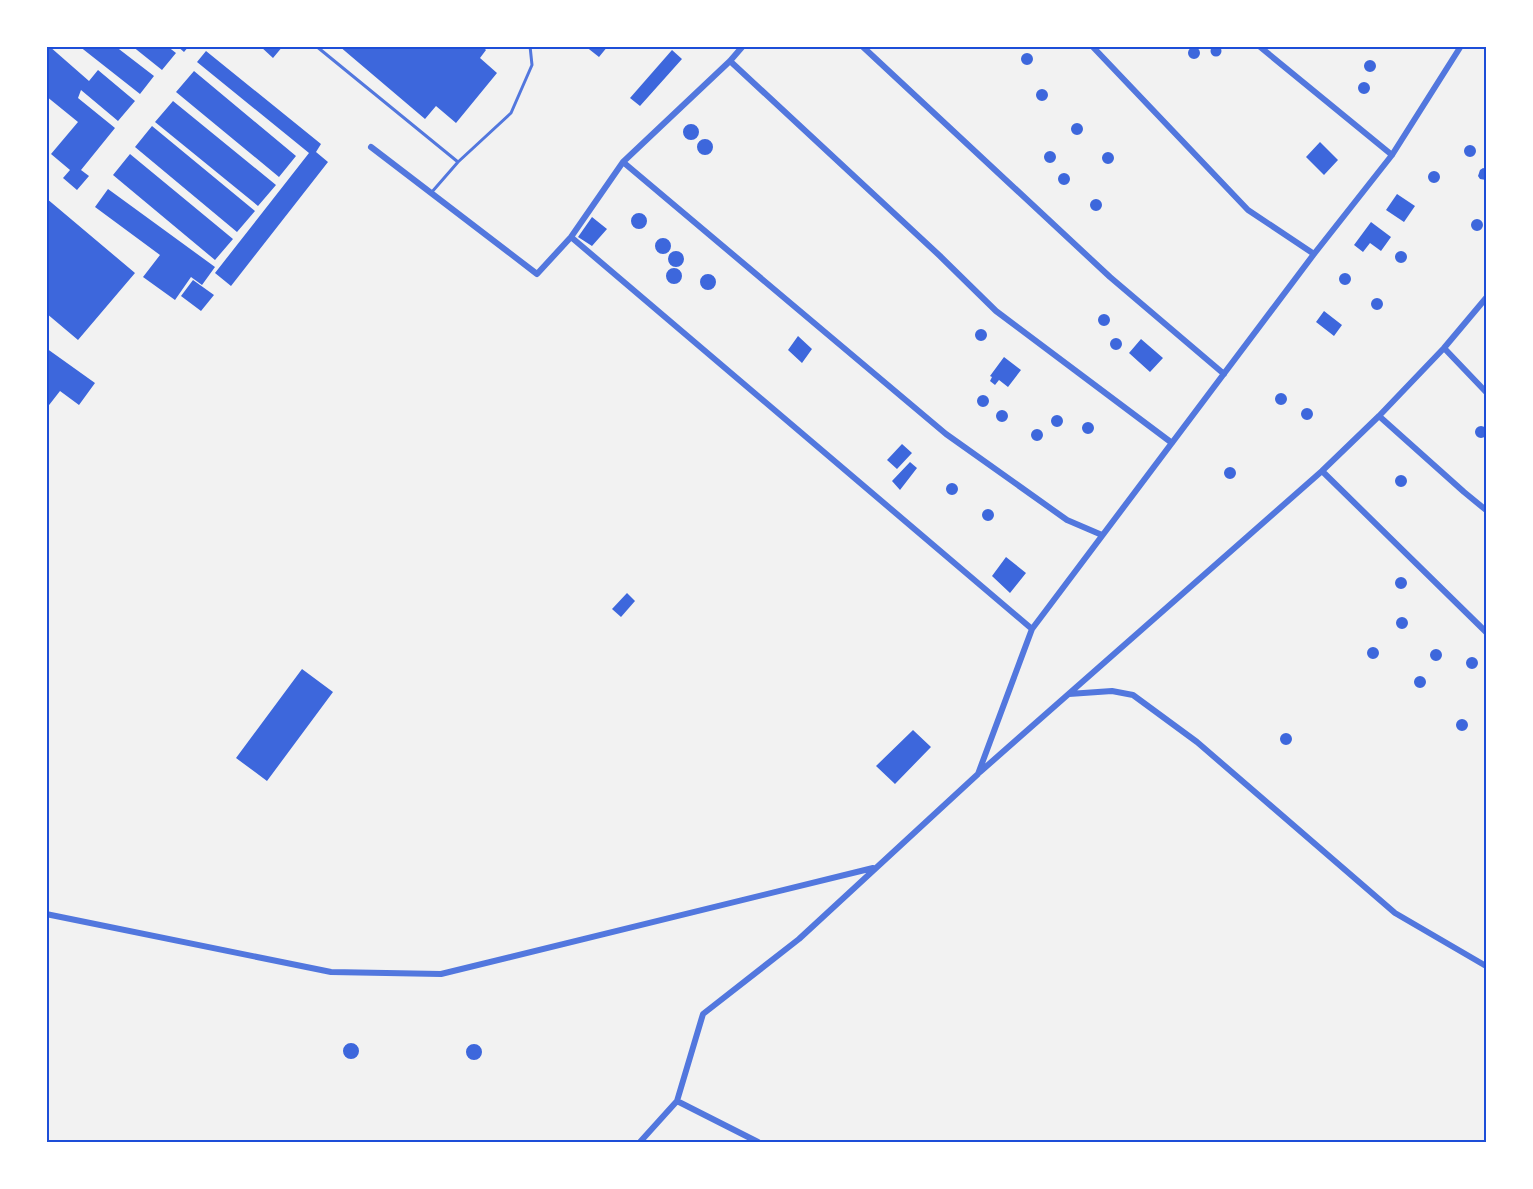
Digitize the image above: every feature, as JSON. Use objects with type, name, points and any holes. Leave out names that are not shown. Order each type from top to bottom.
[{"type":"street","points":[[371,147],[537,274],[571,237],[623,162],[743,46]]},
{"type":"street","points":[[862,46],[1110,277],[1224,374]]},
{"type":"street","points":[[1092,46],[1248,210],[1314,254]]},
{"type":"street","points":[[1259,46],[1392,154]]},
{"type":"street","points":[[978,774],[1032,629],[1392,154],[1461,46]]},
{"type":"street","points":[[730,61],[996,311],[1172,443]]},
{"type":"street","points":[[623,162],[946,434],[1067,520],[1102,535]]},
{"type":"street","points":[[571,237],[1032,629]]},
{"type":"street","points":[[640,1143],[677,1101],[703,1014],[799,939],[978,774],[1323,471],[1444,348],[1486,298]]},
{"type":"street","points":[[1444,348],[1486,392]]},
{"type":"street","points":[[1379,416],[1486,510]]},
{"type":"street","points":[[1323,471],[1486,632]]},
{"type":"street","points":[[1068,694],[1112,691],[1133,695],[1197,742],[1395,913],[1486,966]]},
{"type":"street","points":[[46,914],[331,972],[441,974],[876,868]]},
{"type":"street","points":[[677,1101],[758,1143]]},
{"type":"lane","points":[[316,46],[458,162]]},
{"type":"lane","points":[[431,193],[458,162],[511,112],[532,65],[530,46]]},
{"type":"building","points":[[46,46],[49,46],[89,81],[98,70],[135,101],[118,121],[81,90],[78,98],[115,128],[81,170],[89,176],[77,190],[63,178],[70,170],[51,154],[78,122],[46,96]]},
{"type":"building","points":[[79,46],[115,46],[154,76],[140,94]]},
{"type":"building","points":[[132,46],[167,46],[176,53],[162,70]]},
{"type":"building","points":[[177,46],[189,46],[184,52]]},
{"type":"building","points":[[260,46],[283,46],[273,58]]},
{"type":"building","points":[[339,46],[482,46],[486,50],[480,58],[497,73],[456,123],[436,106],[425,119]]},
{"type":"building","points":[[585,46],[608,46],[599,57]]},
{"type":"building","points":[[1216,46],[1220,47],[1220,55],[1216,56],[1212,55],[1211,51],[1212,47]]},
{"type":"building","points":[[1194,47],[1200,53],[1194,59],[1188,53]]},
{"type":"building","points":[[672,50],[682,59],[640,106],[630,98]]},
{"type":"building","points":[[206,51],[321,144],[316,152],[328,162],[231,286],[215,273],[309,153],[197,62]]},
{"type":"building","points":[[1027,53],[1033,59],[1027,65],[1021,59]]},
{"type":"building","points":[[1370,60],[1376,66],[1370,72],[1364,66]]},
{"type":"building","points":[[194,71],[296,156],[279,177],[176,92]]},
{"type":"building","points":[[1364,82],[1370,88],[1364,94],[1358,88]]},
{"type":"building","points":[[1042,89],[1048,95],[1042,101],[1036,95]]},
{"type":"building","points":[[173,101],[276,185],[258,206],[155,122]]},
{"type":"building","points":[[1077,123],[1083,129],[1077,135],[1071,129]]},
{"type":"building","points":[[691,124],[699,132],[691,140],[683,132]]},
{"type":"building","points":[[152,126],[255,211],[237,232],[135,147]]},
{"type":"building","points":[[705,139],[713,147],[705,155],[697,147]]},
{"type":"building","points":[[1320,142],[1338,160],[1324,175],[1306,157]]},
{"type":"building","points":[[1470,145],[1476,151],[1470,157],[1464,151]]},
{"type":"building","points":[[1050,151],[1056,157],[1050,163],[1044,157]]},
{"type":"building","points":[[1108,152],[1114,158],[1108,164],[1102,158]]},
{"type":"building","points":[[130,154],[233,239],[215,260],[113,175]]},
{"type":"building","points":[[1483,168],[1486,169],[1486,180],[1478,176]]},
{"type":"building","points":[[1434,171],[1440,177],[1434,183],[1428,177]]},
{"type":"building","points":[[1064,173],[1070,179],[1064,185],[1058,179]]},
{"type":"building","points":[[108,189],[215,267],[202,285],[191,277],[175,300],[143,277],[160,255],[95,207]]},
{"type":"building","points":[[1397,194],[1415,206],[1404,222],[1386,210]]},
{"type":"building","points":[[46,198],[135,273],[78,340],[46,313]]},
{"type":"building","points":[[1096,199],[1102,205],[1096,211],[1090,205]]},
{"type":"building","points":[[639,213],[647,221],[639,229],[631,221]]},
{"type":"building","points":[[592,217],[607,229],[592,246],[578,237]]},
{"type":"building","points":[[1477,219],[1483,225],[1477,231],[1471,225]]},
{"type":"building","points":[[1371,222],[1391,237],[1381,251],[1370,243],[1363,252],[1354,245]]},
{"type":"building","points":[[663,238],[671,246],[663,254],[655,246]]},
{"type":"building","points":[[676,251],[684,259],[676,267],[668,259]]},
{"type":"building","points":[[1401,251],[1407,257],[1401,263],[1395,257]]},
{"type":"building","points":[[674,268],[682,276],[674,284],[666,276]]},
{"type":"building","points":[[1345,273],[1351,279],[1345,285],[1339,279]]},
{"type":"building","points":[[708,274],[716,282],[708,290],[700,282]]},
{"type":"building","points":[[193,280],[214,295],[201,311],[181,296]]},
{"type":"building","points":[[1377,298],[1383,304],[1377,310],[1371,304]]},
{"type":"building","points":[[1324,311],[1342,325],[1334,336],[1316,322]]},
{"type":"building","points":[[1104,314],[1110,320],[1104,326],[1098,320]]},
{"type":"building","points":[[981,329],[987,335],[981,341],[975,335]]},
{"type":"building","points":[[798,336],[812,349],[802,363],[788,350]]},
{"type":"building","points":[[1116,338],[1122,344],[1116,350],[1110,344]]},
{"type":"building","points":[[1141,339],[1163,358],[1150,372],[1129,353]]},
{"type":"building","points":[[46,348],[95,383],[79,405],[60,391],[46,409]]},
{"type":"building","points":[[1004,357],[1021,370],[1008,387],[999,380],[995,385],[990,381],[992,377],[990,376]]},
{"type":"building","points":[[1281,393],[1287,399],[1281,405],[1275,399]]},
{"type":"building","points":[[983,395],[989,401],[983,407],[977,401]]},
{"type":"building","points":[[1307,408],[1313,414],[1307,420],[1301,414]]},
{"type":"building","points":[[1002,410],[1008,416],[1002,422],[996,416]]},
{"type":"building","points":[[1057,415],[1063,421],[1057,427],[1051,421]]},
{"type":"building","points":[[1088,422],[1094,428],[1088,434],[1082,428]]},
{"type":"building","points":[[1481,426],[1487,432],[1481,438],[1475,432]]},
{"type":"building","points":[[1037,429],[1043,435],[1037,441],[1031,435]]},
{"type":"building","points":[[902,444],[912,453],[897,469],[887,460]]},
{"type":"building","points":[[910,462],[917,468],[900,490],[892,481]]},
{"type":"building","points":[[1230,467],[1236,473],[1230,479],[1224,473]]},
{"type":"building","points":[[1401,475],[1407,481],[1401,487],[1395,481]]},
{"type":"building","points":[[952,483],[958,489],[952,495],[946,489]]},
{"type":"building","points":[[988,509],[994,515],[988,521],[982,515]]},
{"type":"building","points":[[1006,557],[1026,573],[1010,593],[992,576]]},
{"type":"building","points":[[1401,577],[1407,583],[1401,589],[1395,583]]},
{"type":"building","points":[[627,593],[635,601],[621,617],[612,609]]},
{"type":"building","points":[[1402,617],[1408,623],[1402,629],[1396,623]]},
{"type":"building","points":[[1373,647],[1379,653],[1373,659],[1367,653]]},
{"type":"building","points":[[1436,649],[1442,655],[1436,661],[1430,655]]},
{"type":"building","points":[[1472,657],[1478,663],[1472,669],[1466,663]]},
{"type":"building","points":[[302,669],[333,692],[267,781],[236,758]]},
{"type":"building","points":[[1420,676],[1426,682],[1420,688],[1414,682]]},
{"type":"building","points":[[1462,719],[1468,725],[1462,731],[1456,725]]},
{"type":"building","points":[[913,730],[931,747],[895,784],[876,766]]},
{"type":"building","points":[[1286,733],[1292,739],[1286,745],[1280,739]]},
{"type":"building","points":[[351,1043],[359,1051],[351,1059],[343,1051]]},
{"type":"building","points":[[474,1044],[480,1046],[482,1052],[480,1058],[474,1060],[468,1058],[466,1052],[468,1046]]}]
